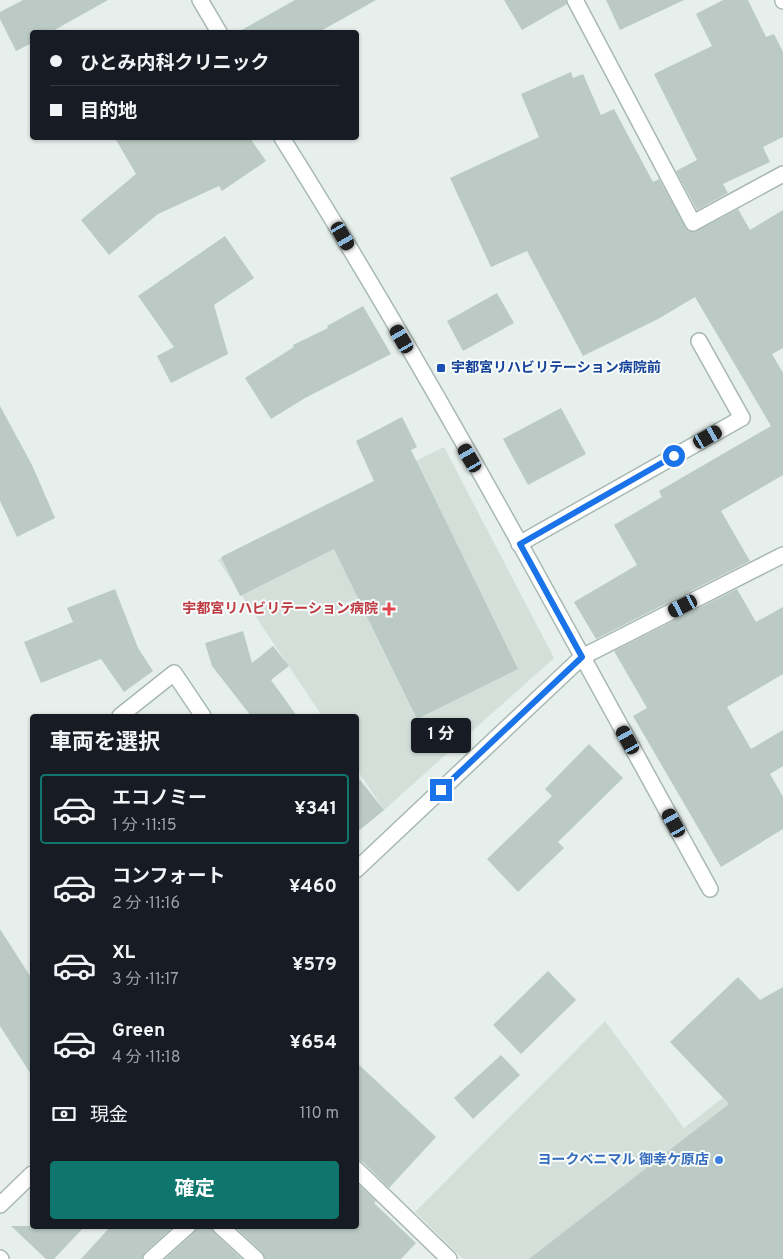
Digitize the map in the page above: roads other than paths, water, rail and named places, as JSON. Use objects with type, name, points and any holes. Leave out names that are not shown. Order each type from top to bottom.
[{"type":"street","points":[[200,0],[218,30]]},
{"type":"street","points":[[575,0],[693,223],[783,174]]},
{"type":"street","points":[[283,140],[333,219],[520,544],[710,889]]},
{"type":"street","points":[[520,544],[742,418],[699,341]]},
{"type":"street","points":[[359,867],[582,657],[783,555]]},
{"type":"street","points":[[123,714],[174,673],[202,714]]},
{"type":"street","points":[[359,1172],[448,1259]]},
{"type":"street","points":[[0,1205],[30,1176]]},
{"type":"street","points":[[151,1259],[185,1229]]},
{"type":"street","points":[[223,1229],[256,1259]]},
{"type":"place","name":"宇都宮リハビリテーション病院前","points":[[441,368]]},
{"type":"place","name":"宇都宮リハビリテーション病院","points":[[389,609]]},
{"type":"place","name":"ヨークベニマル 御幸ケ原店","points":[[719,1160]]}]
